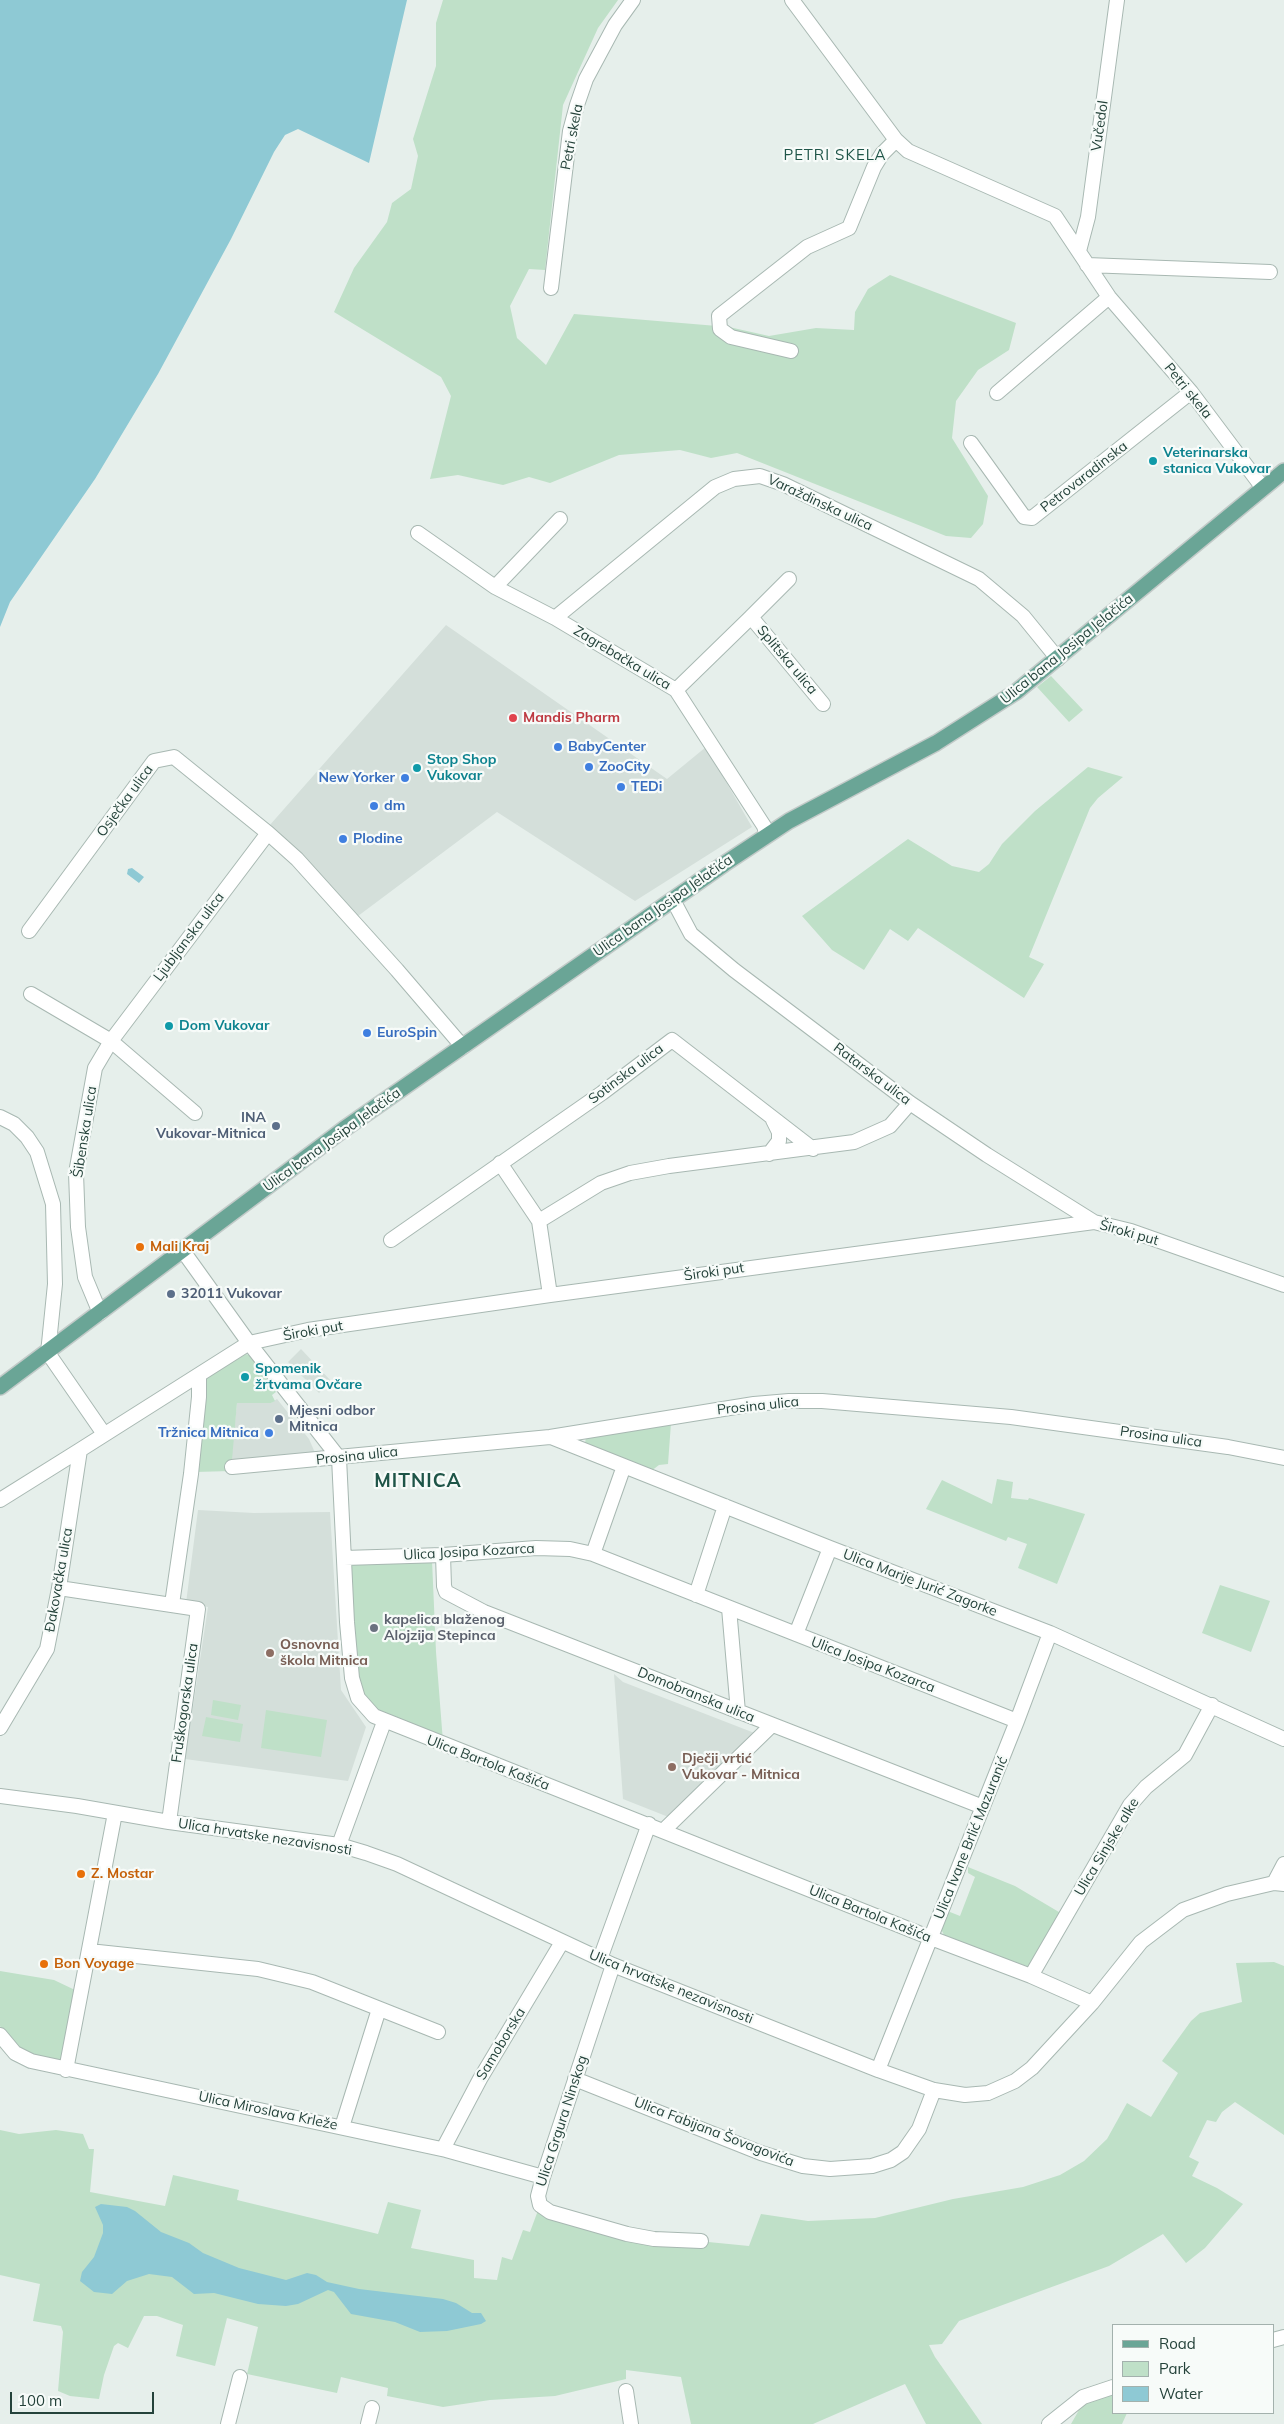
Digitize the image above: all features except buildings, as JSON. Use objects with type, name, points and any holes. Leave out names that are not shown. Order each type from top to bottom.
[{"type":"main road","name":"Ulica bana Josipa Jelačića","points":[[0,1387],[48,1353],[344,1129],[766,836],[815,806],[965,726],[1016,692],[1058,660],[1284,471]]},
{"type":"street","name":"Petri skela","points":[[551,288],[570,131],[577,105],[586,79],[615,25],[633,0]]},
{"type":"street","name":"Petri skela","points":[[792,0],[896,140],[908,151],[1055,216],[1109,298],[1190,392],[1263,488]]},
{"type":"street","name":"Vučedol","points":[[1079,251],[1088,216],[1117,0]]},
{"type":"street","points":[[791,351],[731,337],[720,329],[719,316],[807,247],[850,228],[874,167],[882,154],[896,140]]},
{"type":"street","points":[[1087,264],[1270,272]]},
{"type":"street","points":[[997,393],[1109,298]]},
{"type":"street","name":"Petrovaradinska","points":[[971,443],[1024,517],[1032,518],[1190,392]]},
{"type":"street","name":"Varaždinska ulica","points":[[555,618],[715,487],[734,479],[760,476],[783,484],[979,579],[1023,616],[1058,660]]},
{"type":"street","points":[[495,587],[560,519]]},
{"type":"street","name":"Zagrebačka ulica","points":[[418,533],[495,587],[555,618],[676,690],[764,826],[766,836]]},
{"type":"street","name":"Splitska ulica","points":[[676,690],[789,579]]},
{"type":"street","name":"Splitska ulica","points":[[751,617],[823,704]]},
{"type":"street","name":"Osječka ulica","points":[[29,931],[154,761],[174,757],[268,833]]},
{"type":"street","points":[[268,833],[303,866],[397,970],[463,1047]]},
{"type":"street","name":"Ljubljanska ulica","points":[[111,1041],[268,833]]},
{"type":"street","name":"Ratarska ulica","points":[[673,900],[692,934],[706,949],[910,1104],[1094,1222]]},
{"type":"street","points":[[31,994],[111,1041],[196,1112]]},
{"type":"street","name":"Sotinska ulica","points":[[392,1240],[602,1093],[672,1040],[813,1149]]},
{"type":"street","name":"Šibenska ulica","points":[[100,1313],[85,1277],[78,1227],[76,1174],[95,1068],[111,1041]]},
{"type":"street","points":[[539,1221],[573,1199],[616,1177],[669,1166],[813,1149],[854,1142],[890,1126],[910,1104]]},
{"type":"street","points":[[0,1117],[14,1124],[27,1136],[38,1152],[53,1204],[55,1284],[48,1353],[104,1434]]},
{"type":"street","points":[[770,1154],[779,1141],[779,1132],[772,1119]]},
{"type":"street","points":[[500,1164],[539,1221],[550,1295]]},
{"type":"street","name":"Široki put","points":[[249,1343],[308,1330],[550,1295],[1094,1222],[1131,1231],[1284,1285]]},
{"type":"street","points":[[183,1251],[249,1343],[338,1458]]},
{"type":"street","points":[[0,1500],[249,1343]]},
{"type":"street","points":[[172,1604],[191,1474],[200,1397],[199,1376]]},
{"type":"street","name":"Prosina ulica","points":[[232,1467],[550,1437],[754,1404],[822,1400],[1011,1417],[1228,1447],[1284,1458]]},
{"type":"street","name":"Ulica Marije Jurić Zagorke","points":[[550,1437],[1050,1633],[1284,1739]]},
{"type":"street","name":"Đakovačka ulica","points":[[0,1728],[47,1649],[59,1588],[80,1450]]},
{"type":"street","name":"Ulica Bartola Kašića","points":[[338,1458],[347,1622],[354,1690],[364,1708],[384,1722],[664,1830],[931,1938],[1031,1976],[1092,2003]]},
{"type":"street","points":[[593,1554],[624,1466]]},
{"type":"street","points":[[696,1595],[725,1506]]},
{"type":"street","name":"Ulica Josipa Kozarca","points":[[344,1558],[443,1555],[536,1548],[570,1549],[593,1554],[1018,1721]]},
{"type":"street","points":[[796,1634],[830,1548]]},
{"type":"street","name":"Domobranska ulica","points":[[443,1555],[444,1586],[451,1596],[522,1627],[983,1807]]},
{"type":"street","name":"Fruškogorska ulica","points":[[59,1588],[198,1609],[169,1822]]},
{"type":"street","points":[[729,1608],[738,1712]]},
{"type":"street","name":"Ulica Ivane Brlić Mazuranić","points":[[878,2070],[1018,1721],[1050,1633]]},
{"type":"street","name":"Ulica Sinjske alke","points":[[1031,1976],[1130,1805],[1146,1787],[1185,1754],[1212,1705]]},
{"type":"street","points":[[339,1845],[384,1722]]},
{"type":"street","points":[[664,1830],[772,1726]]},
{"type":"street","name":"Ulica hrvatske nezavisnosti","points":[[0,1796],[169,1822],[339,1845],[397,1864],[606,1962],[878,2070],[934,2090],[977,2095],[988,2093],[1015,2081],[1032,2068],[1092,2003],[1141,1942],[1182,1910],[1227,1894],[1279,1883],[1284,1864]]},
{"type":"street","points":[[66,2070],[115,1813]]},
{"type":"street","points":[[606,1962],[648,1824]]},
{"type":"street","name":"Samoborska","points":[[443,2149],[480,2080],[562,1942]]},
{"type":"street","points":[[89,1951],[258,1970],[312,1982],[438,2032]]},
{"type":"street","name":"Ulica Grgura Ninskog","points":[[606,1962],[575,2079],[543,2177],[538,2196],[540,2205],[550,2212],[627,2234],[654,2239],[701,2241]]},
{"type":"street","points":[[342,2127],[379,2009]]},
{"type":"street","name":"Ulica Miroslava Krleže","points":[[0,2035],[15,2053],[31,2061],[443,2149],[543,2177]]},
{"type":"street","name":"Ulica Fabijana Šovagovića","points":[[575,2079],[761,2153],[802,2166],[830,2169],[872,2166],[891,2160],[903,2152],[919,2129],[934,2090]]},
{"type":"street","points":[[228,2424],[240,2377]]},
{"type":"street","points":[[1049,2424],[1083,2397],[1112,2387]]},
{"type":"street","points":[[626,2391],[631,2424]]},
{"type":"street","points":[[368,2424],[372,2408]]},
{"type":"shaded area","points":[[446,625],[667,779],[706,747],[752,827],[635,901],[497,812],[358,916],[269,826]]},
{"type":"shaded area","points":[[301,1349],[331,1381],[319,1393],[288,1362]]},
{"type":"shaded area","name":"Tržnica Mitnica","points":[[277,1399],[309,1439],[316,1455],[231,1461],[237,1403],[271,1403]]},
{"type":"shaded area","name":"Osnovna škola Mitnica","points":[[198,1510],[254,1513],[330,1512],[341,1690],[366,1727],[348,1781],[185,1759],[208,1607],[186,1603]]},
{"type":"shaded area","name":"Dječji vrtić Vukovar - Mitnica","points":[[614,1674],[623,1682],[757,1734],[671,1818],[623,1799]]},
{"type":"green space","points":[[443,0],[618,0],[598,28],[563,105],[545,270],[529,269],[510,306],[517,338],[546,365],[574,314],[729,327],[769,336],[816,328],[854,330],[855,312],[868,289],[890,275],[1016,323],[1009,350],[978,370],[956,401],[952,438],[988,496],[983,524],[971,538],[946,536],[737,453],[711,458],[680,450],[619,455],[550,483],[529,477],[503,485],[458,475],[430,479],[451,396],[441,377],[334,312],[354,268],[387,222],[392,203],[411,189],[418,156],[413,139],[436,66],[436,23]]},
{"type":"green space","points":[[1051,676],[1083,710],[1069,722],[1037,687]]},
{"type":"green space","points":[[1088,767],[1123,777],[1098,798],[1090,808],[1029,957],[1044,964],[1024,998],[918,928],[908,941],[890,929],[864,970],[832,950],[802,916],[908,839],[952,866],[979,872],[989,864],[1002,844],[1035,811]]},
{"type":"green space","points":[[246,1354],[251,1356],[276,1392],[272,1395],[275,1401],[271,1403],[237,1403],[231,1471],[195,1472],[203,1380]]},
{"type":"green space","points":[[671,1423],[668,1464],[659,1465],[651,1471],[585,1443],[586,1437]]},
{"type":"green space","points":[[997,1479],[1013,1482],[1011,1498],[1028,1500],[1029,1498],[1085,1514],[1057,1584],[1018,1568],[1027,1544],[1008,1537],[1006,1541],[926,1509],[942,1480],[992,1504]]},
{"type":"green space","points":[[432,1560],[436,1652],[443,1742],[378,1716],[360,1696],[347,1572],[351,1562]]},
{"type":"green space","points":[[1220,1585],[1270,1601],[1251,1652],[1202,1633]]},
{"type":"green space","points":[[213,1700],[241,1705],[238,1720],[211,1715]]},
{"type":"green space","points":[[266,1710],[327,1720],[321,1757],[261,1748]]},
{"type":"green space","points":[[206,1717],[243,1724],[240,1742],[202,1736]]},
{"type":"green space","points":[[968,1867],[1015,1886],[1064,1915],[1029,1967],[944,1935],[941,1929],[946,1914],[950,1912],[960,1916],[975,1877],[968,1873]]},
{"type":"green space","points":[[1274,1962],[1284,1966],[1284,2135],[1235,2102],[1222,2112],[1216,2122],[1207,2120],[1189,2157],[1199,2162],[1192,2176],[1217,2188],[1243,2204],[1205,2248],[1186,2263],[1163,2234],[1109,2266],[959,2321],[942,2344],[929,2345],[935,2357],[982,2424],[926,2424],[905,2384],[813,2424],[691,2424],[681,2377],[626,2370],[626,2379],[555,2396],[490,2400],[443,2407],[387,2396],[388,2388],[341,2377],[337,2393],[247,2374],[258,2327],[227,2318],[215,2366],[176,2356],[183,2325],[157,2316],[144,2316],[128,2348],[118,2343],[114,2346],[104,2375],[99,2399],[70,2396],[58,2391],[63,2332],[61,2326],[33,2321],[40,2284],[0,2275],[0,2130],[19,2134],[56,2130],[83,2134],[89,2149],[94,2149],[90,2192],[165,2206],[173,2175],[239,2190],[237,2200],[378,2234],[388,2202],[421,2210],[411,2248],[474,2260],[474,2278],[497,2280],[502,2257],[512,2260],[523,2230],[530,2232],[540,2205],[627,2234],[749,2246],[761,2214],[808,2221],[875,2218],[953,2199],[1023,2187],[1060,2175],[1084,2161],[1107,2139],[1127,2103],[1151,2117],[1178,2073],[1162,2061],[1191,2021],[1200,2013],[1242,2002],[1236,1963]]},
{"type":"green space","points":[[0,1971],[54,1980],[75,1990],[62,2059],[58,2062],[26,2054],[2,2030],[0,2026]]},
{"type":"green space","points":[[1112,2392],[1112,2414],[1127,2414],[1122,2424],[1071,2424],[1083,2403]]},
{"type":"water","points":[[0,0],[407,0],[369,163],[298,129],[285,135],[274,152],[231,239],[158,374],[95,479],[10,602],[0,627]]},
{"type":"water","points":[[132,868],[144,877],[139,883],[127,874],[128,869]]},
{"type":"water","points":[[101,2204],[127,2207],[135,2211],[161,2232],[189,2243],[203,2253],[239,2268],[286,2280],[307,2273],[316,2275],[327,2282],[359,2289],[443,2299],[456,2303],[472,2313],[481,2313],[486,2321],[481,2324],[447,2331],[420,2332],[395,2322],[351,2314],[334,2292],[328,2290],[298,2304],[286,2306],[258,2304],[214,2293],[194,2294],[172,2277],[149,2274],[127,2281],[112,2294],[94,2292],[80,2281],[82,2272],[94,2257],[103,2233],[103,2225],[95,2207]]},
{"type":"place","name":"Veterinarska stanica Vukovar","points":[[1153,461]]},
{"type":"place","name":"Mandis Pharm","points":[[513,718]]},
{"type":"place","name":"BabyCenter","points":[[558,747]]},
{"type":"place","name":"ZooCity","points":[[589,767]]},
{"type":"place","name":"Stop Shop Vukovar","points":[[417,768]]},
{"type":"place","name":"New Yorker","points":[[405,778]]},
{"type":"place","name":"TEDi","points":[[621,787]]},
{"type":"place","name":"dm","points":[[374,806]]},
{"type":"place","name":"Plodine","points":[[343,839]]},
{"type":"place","name":"Dom Vukovar","points":[[169,1026]]},
{"type":"place","name":"EuroSpin","points":[[367,1033]]},
{"type":"place","name":"INA Vukovar-Mitnica","points":[[276,1126]]},
{"type":"place","name":"Mali Kraj","points":[[140,1247]]},
{"type":"place","name":"32011 Vukovar","points":[[171,1294]]},
{"type":"place","name":"Spomenik žrtvama Ovčare","points":[[245,1377]]},
{"type":"place","name":"Mjesni odbor Mitnica","points":[[279,1419]]},
{"type":"place","name":"Tržnica Mitnica","points":[[269,1433]]},
{"type":"place","name":"kapelica blaženog Alojzija Stepinca","points":[[374,1628]]},
{"type":"place","name":"Osnovna škola Mitnica","points":[[270,1653]]},
{"type":"place","name":"Dječji vrtić Vukovar - Mitnica","points":[[672,1767]]},
{"type":"place","name":"Z. Mostar","points":[[81,1874]]},
{"type":"place","name":"Bon Voyage","points":[[44,1964]]},
{"type":"district","name":"PETRI SKELA","points":[[835,155]]},
{"type":"district","name":"MITNICA","points":[[418,1481]]}]
